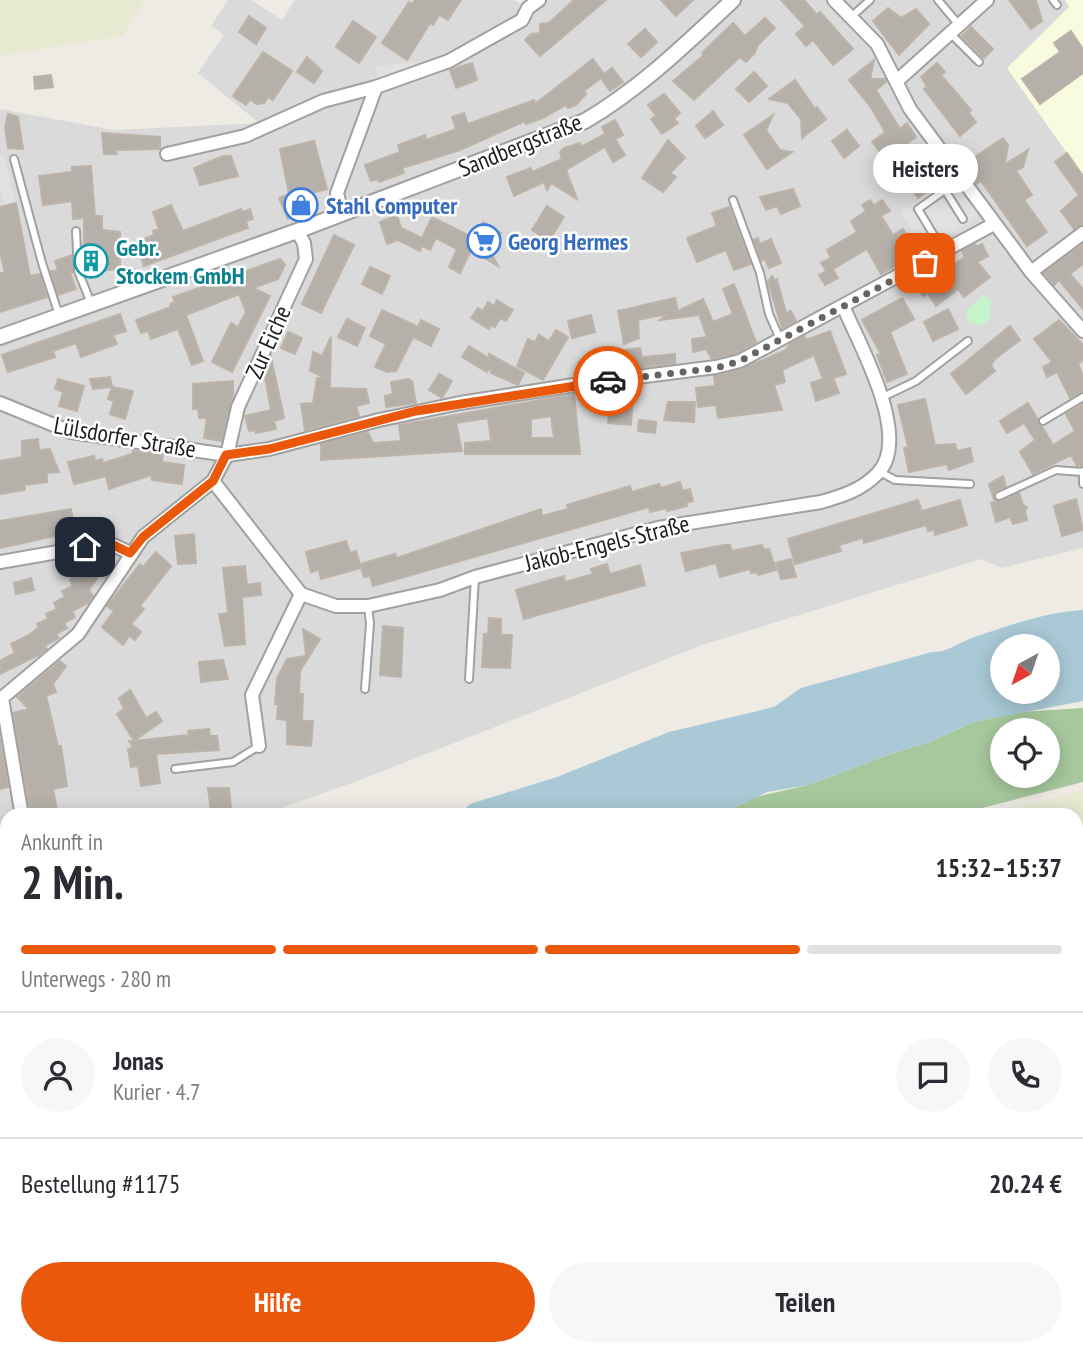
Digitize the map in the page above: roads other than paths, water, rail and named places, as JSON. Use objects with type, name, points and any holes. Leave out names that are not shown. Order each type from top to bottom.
[{"type":"street","points":[[167,154],[245,135],[323,101],[376,87],[449,61],[523,20],[528,8],[539,0]]},
{"type":"street","name":"Sandbergstraße","points":[[0,337],[297,231],[585,121],[620,100],[654,73],[733,0]]},
{"type":"street","points":[[834,0],[877,44],[898,80],[910,109],[1031,272],[1083,331]]},
{"type":"street","points":[[898,80],[987,0]]},
{"type":"street","points":[[342,213],[337,193],[376,87]]},
{"type":"street","name":"Lülsdorfer Straße","points":[[0,403],[71,432],[226,455],[269,449],[379,419],[460,403],[574,384],[716,368],[740,361],[844,308],[994,224]]},
{"type":"street","name":"Zur Eiche","points":[[213,481],[226,455],[239,407],[306,259],[304,243],[297,231]]},
{"type":"street","points":[[1031,272],[1083,233]]},
{"type":"street","points":[[844,308],[881,398],[890,438],[888,454],[879,471]]},
{"type":"street","name":"Jakob-Engels-Straße","points":[[302,594],[336,606],[368,606],[440,590],[475,577],[658,528],[821,502],[847,495],[879,471]]},
{"type":"street","points":[[21,808],[2,698],[78,634],[143,537],[213,481],[302,594],[252,695],[259,746]]},
{"type":"street","points":[[0,562],[109,543],[130,553]]},
{"type":"lane","points":[[851,17],[870,0]]},
{"type":"lane","points":[[938,0],[955,30],[979,62]]},
{"type":"lane","points":[[14,159],[42,263],[60,316]]},
{"type":"lane","points":[[944,252],[918,209],[945,190],[963,219]]},
{"type":"lane","points":[[733,200],[760,273],[769,314],[781,341]]},
{"type":"lane","points":[[76,231],[78,271],[92,305]]},
{"type":"lane","points":[[881,398],[916,381],[968,341]]},
{"type":"lane","points":[[1043,421],[1083,397]]},
{"type":"lane","points":[[999,496],[1056,470],[1083,472],[1083,484]]},
{"type":"lane","points":[[879,471],[895,481],[970,484]]},
{"type":"lane","points":[[469,679],[475,577]]},
{"type":"lane","points":[[365,689],[370,624],[368,606]]},
{"type":"lane","points":[[175,769],[233,762],[259,746]]},
{"type":"water","points":[[1083,610],[1083,701],[973,722],[930,742],[808,785],[767,792],[732,808],[466,808],[470,804],[557,777],[669,732],[774,707],[801,688],[943,651],[1013,624]]},
{"type":"place","name":"Stahl Computer","points":[[301,205]]},
{"type":"place","name":"Georg Hermes","points":[[484,241]]},
{"type":"place","name":"Gebr. Stockem GmbH","points":[[91,261]]},
{"type":"place","name":"Heisters","points":[[925,263]]}]
